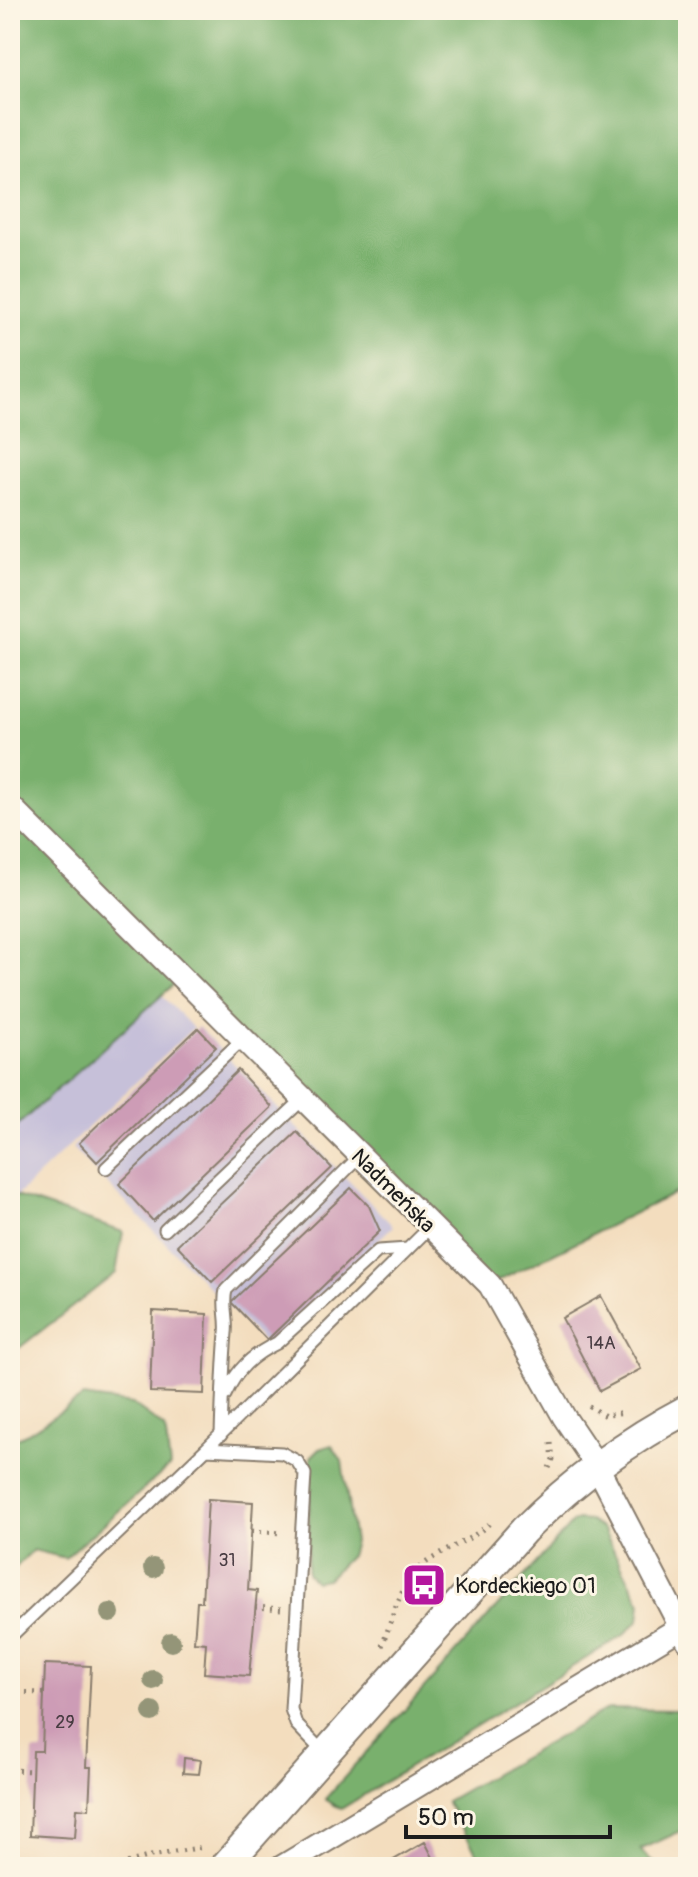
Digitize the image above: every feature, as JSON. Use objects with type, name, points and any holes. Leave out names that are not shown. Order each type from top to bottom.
[{"type":"street","name":"Nadmeńska","points":[[10,806],[490,1285],[564,1417],[597,1466],[686,1630]]},
{"type":"street","points":[[220,1856],[324,1754],[524,1530],[597,1466],[641,1435],[688,1409]]},
{"type":"street","points":[[282,1867],[686,1630]]},
{"type":"lane","points":[[106,1168],[243,1039]]},
{"type":"lane","points":[[165,1230],[303,1099]]},
{"type":"lane","points":[[221,1435],[223,1351],[227,1330],[223,1300],[226,1290],[360,1156]]},
{"type":"lane","points":[[10,1637],[221,1435],[431,1226]]},
{"type":"lane","points":[[222,1403],[233,1378],[244,1364],[277,1343],[378,1251],[408,1249]]},
{"type":"lane","points":[[206,1449],[282,1453],[297,1461],[305,1474],[291,1709],[296,1724],[324,1754]]},
{"type":"path","points":[[587,1403],[591,1409],[605,1416],[621,1414],[627,1409]]},
{"type":"path","points":[[543,1475],[553,1459],[546,1436]]},
{"type":"path","points":[[396,1607],[406,1584],[417,1571],[491,1522]]},
{"type":"path","points":[[252,1531],[291,1533]]},
{"type":"path","points":[[255,1607],[286,1609]]},
{"type":"path","points":[[10,1692],[44,1693]]},
{"type":"path","points":[[10,1770],[33,1771]]},
{"type":"path","points":[[112,1867],[151,1856],[220,1856]]},
{"type":"shaded area","points":[[10,839],[193,1028],[10,1202]]},
{"type":"shaded area","points":[[198,1027],[393,1226],[266,1345],[72,1148]]},
{"type":"green space","points":[[10,10],[688,10],[688,1196],[677,1192],[490,1285],[181,978],[10,1132]]},
{"type":"green space","points":[[10,1194],[123,1232],[116,1273],[10,1355]]},
{"type":"green space","points":[[83,1397],[132,1404],[165,1428],[170,1466],[65,1558],[33,1550],[10,1573],[10,1441],[28,1433]]},
{"type":"green space","points":[[332,1445],[342,1461],[354,1542],[350,1556],[327,1579],[315,1581],[307,1573],[311,1457],[319,1449]]},
{"type":"green space","points":[[590,1521],[603,1530],[641,1603],[639,1620],[624,1635],[341,1809],[325,1799],[572,1523]]},
{"type":"green space","points":[[608,1709],[677,1710],[688,1723],[688,1823],[679,1832],[640,1850],[659,1867],[485,1867],[446,1801]]},
{"type":"building","points":[[198,1028],[216,1047],[97,1162],[79,1143]]},
{"type":"building","points":[[238,1070],[272,1107],[153,1221],[119,1184]]},
{"type":"building","points":[[297,1132],[332,1168],[212,1282],[177,1245]]},
{"type":"building","points":[[351,1188],[369,1206],[380,1231],[267,1340],[231,1302]]},
{"type":"building","points":[[601,1296],[641,1369],[600,1391],[562,1318]]},
{"type":"building","points":[[153,1311],[207,1314],[204,1394],[150,1392]]},
{"type":"building","points":[[208,1499],[253,1502],[248,1590],[257,1591],[249,1676],[204,1673],[206,1643],[194,1642],[197,1602],[202,1602]]},
{"type":"building","points":[[45,1664],[91,1666],[86,1767],[91,1767],[89,1809],[77,1808],[75,1838],[30,1835],[33,1751],[42,1751]]},
{"type":"building","points":[[184,1758],[201,1760],[199,1774],[183,1773]]},
{"type":"building","points":[[425,1842],[438,1867],[395,1867],[392,1861]]},
{"type":"place","name":"Kordeckiego 01","points":[[424,1585]]}]
